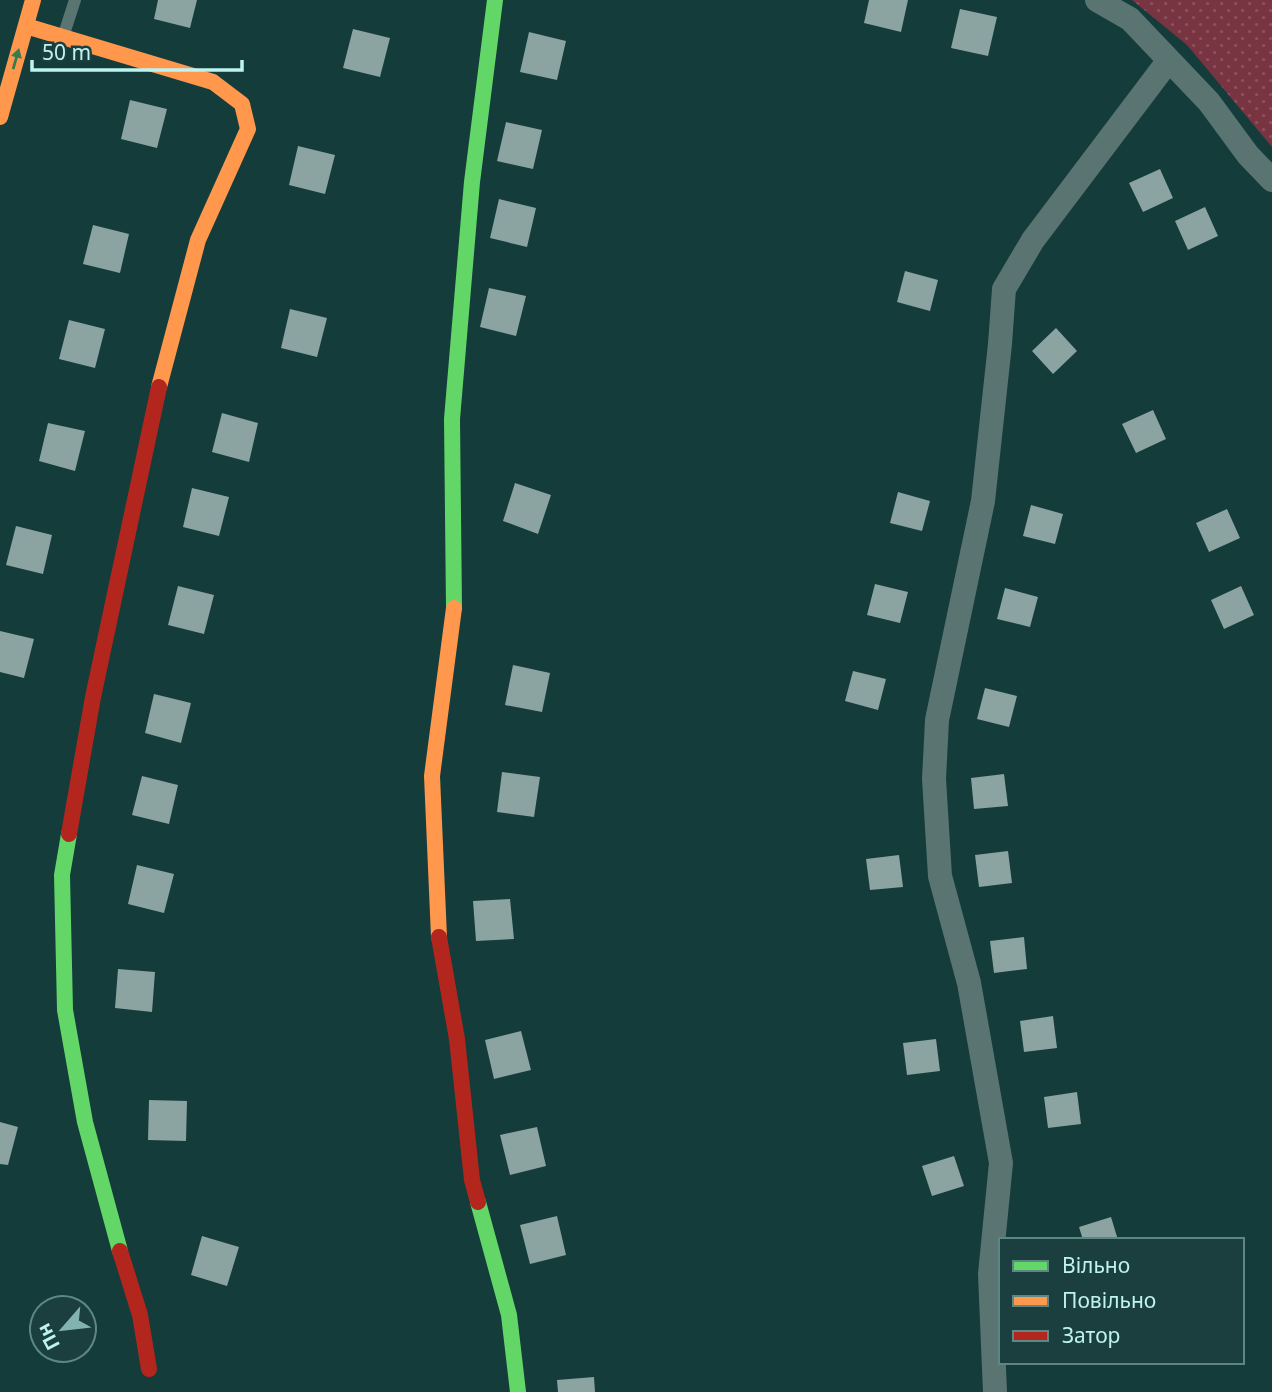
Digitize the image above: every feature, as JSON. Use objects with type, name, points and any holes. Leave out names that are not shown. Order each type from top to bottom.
[{"type":"street","points":[[0,117],[33,0]]},
{"type":"street","points":[[495,0],[472,182],[452,419],[454,619],[432,776],[436,923],[457,1039],[472,1180],[509,1315],[518,1392]]},
{"type":"street","points":[[1097,0],[1130,19],[1209,102],[1248,155],[1272,180]]},
{"type":"street","points":[[26,26],[213,82],[242,104],[248,129],[198,240],[165,359],[93,697],[62,875],[65,1010],[85,1122],[114,1234],[141,1315],[149,1369]]},
{"type":"street","points":[[995,1392],[990,1274],[1001,1163],[969,983],[940,876],[934,779],[937,720],[983,500],[1004,289],[1033,240],[1169,60]]},
{"type":"lane","points":[[63,37],[75,0]]},
{"type":"shaded area","points":[[1132,0],[1272,0],[1272,147],[1187,45]]},
{"type":"building","points":[[158,0],[197,0],[190,28],[154,19]]},
{"type":"building","points":[[869,0],[908,0],[901,32],[864,23]]},
{"type":"building","points":[[960,9],[997,17],[988,56],[951,48]]},
{"type":"building","points":[[353,29],[390,38],[380,77],[343,68]]},
{"type":"building","points":[[529,32],[566,41],[557,80],[520,72]]},
{"type":"building","points":[[130,100],[167,109],[157,148],[121,139]]},
{"type":"building","points":[[506,122],[542,130],[533,169],[497,161]]},
{"type":"building","points":[[298,146],[335,155],[325,194],[289,185]]},
{"type":"building","points":[[1160,169],[1173,198],[1143,212],[1129,183]]},
{"type":"building","points":[[499,199],[536,208],[527,247],[490,238]]},
{"type":"building","points":[[1205,207],[1218,236],[1188,250],[1175,221]]},
{"type":"building","points":[[93,225],[129,234],[120,273],[83,264]]},
{"type":"building","points":[[905,271],[938,280],[930,311],[897,302]]},
{"type":"building","points":[[489,288],[526,296],[516,336],[480,327]]},
{"type":"building","points":[[290,309],[327,318],[317,357],[281,348]]},
{"type":"building","points":[[69,320],[105,329],[95,368],[59,359]]},
{"type":"building","points":[[1056,328],[1077,351],[1053,374],[1032,351]]},
{"type":"building","points":[[1153,410],[1166,439],[1136,453],[1122,424]]},
{"type":"building","points":[[222,413],[258,423],[249,462],[212,452]]},
{"type":"building","points":[[48,423],[85,431],[75,471],[39,461]]},
{"type":"building","points":[[515,483],[551,495],[538,534],[503,521]]},
{"type":"building","points":[[192,488],[229,497],[219,536],[183,527]]},
{"type":"building","points":[[898,492],[930,501],[922,531],[890,523]]},
{"type":"building","points":[[1031,505],[1063,514],[1055,544],[1023,536]]},
{"type":"building","points":[[1227,509],[1240,538],[1209,552],[1196,523]]},
{"type":"building","points":[[16,526],[52,535],[43,574],[6,565]]},
{"type":"building","points":[[875,584],[908,592],[900,623],[867,615]]},
{"type":"building","points":[[178,586],[214,595],[204,634],[168,625]]},
{"type":"building","points":[[1241,586],[1254,615],[1224,629],[1211,600]]},
{"type":"building","points":[[1005,588],[1038,597],[1030,627],[997,619]]},
{"type":"building","points":[[0,631],[34,639],[24,678],[0,672]]},
{"type":"building","points":[[513,665],[550,673],[542,712],[505,705]]},
{"type":"building","points":[[853,671],[886,679],[878,710],[845,701]]},
{"type":"building","points":[[985,688],[1017,696],[1009,727],[977,719]]},
{"type":"building","points":[[154,694],[191,703],[181,743],[145,733]]},
{"type":"building","points":[[502,772],[540,777],[534,817],[497,812]]},
{"type":"building","points":[[1004,774],[1008,806],[974,809],[971,778]]},
{"type":"building","points":[[142,776],[178,785],[169,824],[132,815]]},
{"type":"building","points":[[1008,851],[1012,883],[979,887],[975,855]]},
{"type":"building","points":[[899,855],[903,887],[870,890],[866,859]]},
{"type":"building","points":[[137,865],[174,874],[164,913],[128,904]]},
{"type":"building","points":[[510,899],[514,939],[476,941],[473,901]]},
{"type":"building","points":[[1024,937],[1027,969],[994,973],[990,941]]},
{"type":"building","points":[[118,969],[155,972],[152,1012],[115,1008]]},
{"type":"building","points":[[1053,1016],[1057,1048],[1024,1052],[1020,1021]]},
{"type":"building","points":[[521,1031],[531,1070],[494,1079],[485,1040]]},
{"type":"building","points":[[936,1039],[940,1071],[907,1075],[903,1043]]},
{"type":"building","points":[[1077,1092],[1081,1124],[1048,1128],[1044,1097]]},
{"type":"building","points":[[149,1100],[187,1101],[186,1141],[148,1140]]},
{"type":"building","points":[[0,1122],[18,1127],[8,1165],[0,1164]]},
{"type":"building","points":[[537,1127],[546,1166],[510,1175],[500,1135]]},
{"type":"building","points":[[954,1156],[964,1186],[932,1196],[922,1166]]},
{"type":"building","points":[[557,1216],[566,1255],[530,1264],[520,1225]]},
{"type":"building","points":[[1111,1217],[1117,1238],[1082,1238],[1079,1227]]},
{"type":"building","points":[[202,1236],[239,1247],[227,1286],[191,1275]]},
{"type":"building","points":[[594,1377],[595,1392],[558,1392],[557,1380]]},
{"type":"traffic: fast","points":[[454,608],[452,419],[472,182],[495,0]]},
{"type":"traffic: fast","points":[[69,834],[62,875],[65,1010],[85,1122],[120,1251]]},
{"type":"traffic: fast","points":[[478,1202],[509,1315],[518,1392]]},
{"type":"traffic: slow","points":[[0,117],[33,0]]},
{"type":"traffic: slow","points":[[26,26],[213,82],[242,104],[248,129],[198,240],[159,387]]},
{"type":"traffic: slow","points":[[439,937],[432,776],[454,608]]},
{"type":"traffic: jam","points":[[69,834],[93,697],[159,387]]},
{"type":"traffic: jam","points":[[439,937],[457,1039],[472,1180],[478,1202]]},
{"type":"traffic: jam","points":[[120,1251],[140,1315],[149,1369]]}]
